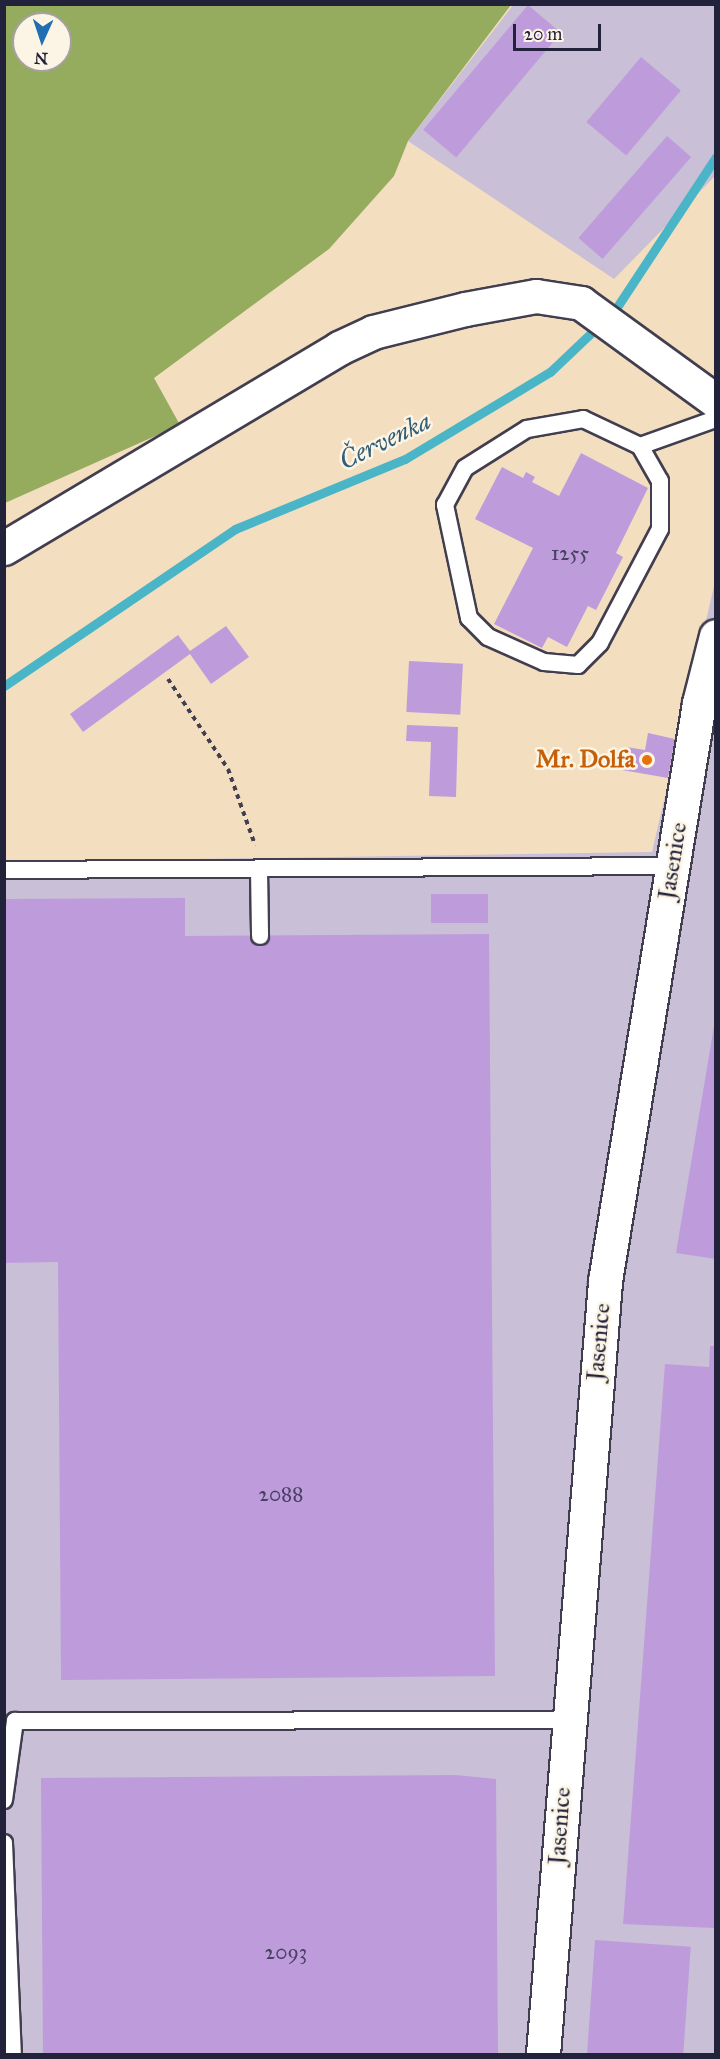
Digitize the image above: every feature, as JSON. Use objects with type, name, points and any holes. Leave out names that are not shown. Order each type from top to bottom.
[{"type":"street","points":[[4,548],[355,340],[515,299],[554,296],[591,308],[624,330],[716,401]]},
{"type":"street","name":"Jasenice","points":[[543,2055],[568,1720],[605,1281],[672,866],[716,636]]},
{"type":"lane","points":[[640,447],[660,481],[660,529],[600,643],[578,665],[544,662],[488,637],[469,618],[445,505],[465,468],[527,429],[583,419],[640,447],[716,419]]},
{"type":"lane","points":[[4,870],[672,866]]},
{"type":"lane","points":[[259,869],[260,936]]},
{"type":"lane","points":[[4,1800],[15,1721],[568,1720]]},
{"type":"lane","points":[[4,1844],[13,2055]]},
{"type":"path","points":[[168,679],[228,769],[250,824],[259,869]]},
{"type":"shaded area","points":[[513,5],[715,5],[715,176],[614,279],[408,141]]},
{"type":"shaded area","points":[[715,582],[715,2054],[5,2054],[4,862],[652,852]]},
{"type":"green space","points":[[5,5],[511,5],[408,141],[394,176],[329,249],[154,378],[180,425],[5,503]]},
{"type":"building","points":[[528,5],[561,33],[456,158],[423,130]]},
{"type":"building","points":[[641,57],[681,90],[626,156],[586,122]]},
{"type":"building","points":[[667,136],[691,157],[603,259],[578,238]]},
{"type":"building","points":[[581,453],[648,488],[616,553],[623,557],[596,610],[588,606],[567,647],[548,637],[542,648],[494,624],[533,548],[475,519],[502,467],[523,478],[526,472],[535,477],[532,482],[559,496]]},
{"type":"building","points":[[226,626],[249,657],[211,684],[190,654],[83,732],[70,714],[178,635],[190,651]]},
{"type":"building","points":[[409,661],[463,664],[460,715],[406,712]]},
{"type":"building","points":[[407,725],[458,727],[456,797],[429,796],[431,742],[406,741]]},
{"type":"building","name":"Mr. Dolfa","points":[[648,733],[675,739],[668,778],[622,770],[626,747],[645,750]]},
{"type":"building","points":[[431,894],[488,894],[488,923],[431,923]]},
{"type":"building","points":[[185,898],[185,936],[489,934],[495,1676],[61,1680],[58,1262],[4,1263],[4,899]]},
{"type":"building","points":[[714,1026],[716,1026],[716,1259],[676,1253]]},
{"type":"building","points":[[710,1346],[716,1346],[715,1928],[623,1924],[665,1364],[709,1367]]},
{"type":"building","points":[[456,1775],[496,1779],[498,2054],[43,2054],[41,1778]]},
{"type":"building","points":[[595,1940],[691,1947],[683,2054],[587,2054]]},
{"type":"waterway","name":"Červenka","points":[[4,686],[235,529],[405,459],[550,372],[615,310],[716,157]]},
{"type":"place","name":"Mr. Dolfa","points":[[647,760]]}]
